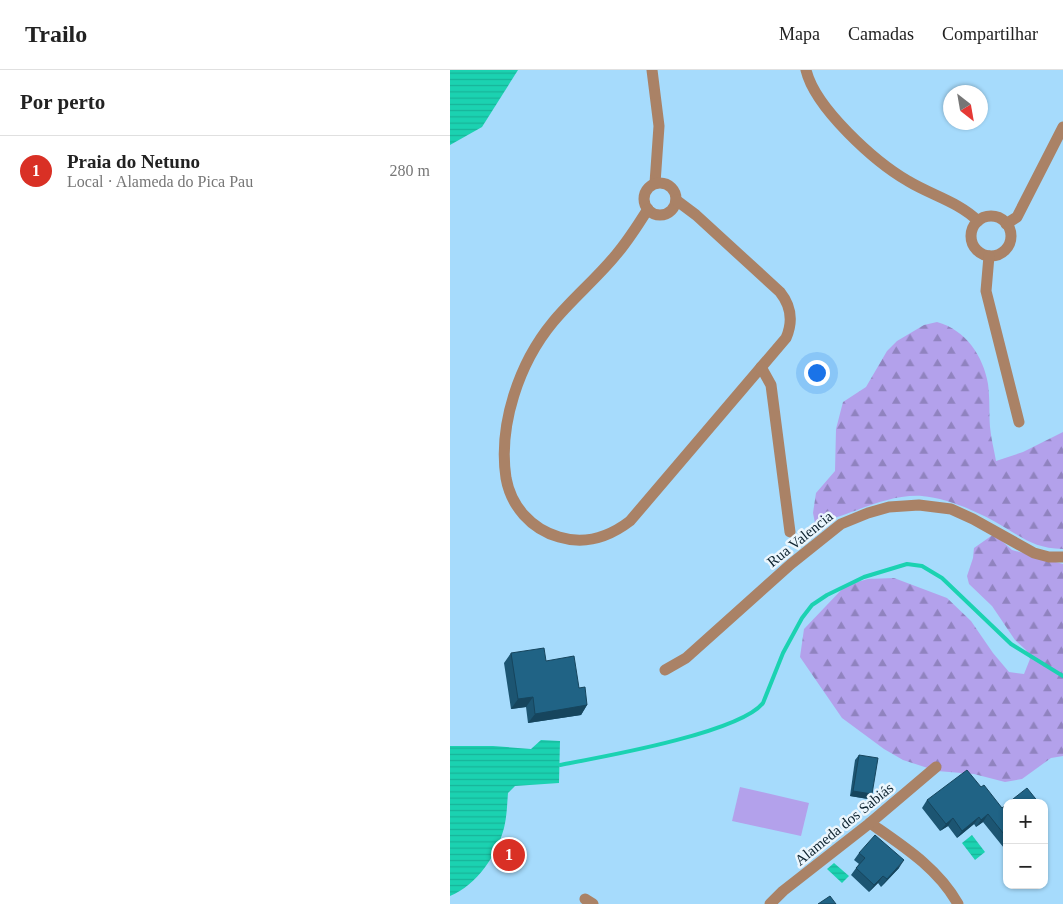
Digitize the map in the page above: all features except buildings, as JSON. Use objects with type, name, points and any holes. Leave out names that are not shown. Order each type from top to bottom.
[{"type":"street","points":[[652,70],[659,126],[655,183]]},
{"type":"street","points":[[806,70],[817,95],[852,138],[908,181],[965,210],[978,221]]},
{"type":"street","points":[[1006,224],[1017,217],[1063,128]]},
{"type":"street","points":[[655,183],[667,184],[675,194],[676,200],[674,206],[664,214],[652,213],[645,203],[646,191],[655,183]]},
{"type":"street","points":[[648,209],[615,256],[553,322],[534,350],[521,375],[509,414],[505,453],[507,484],[516,506],[532,524],[552,536],[564,539],[587,540],[610,534],[630,521],[786,338],[791,318],[785,298],[696,215],[676,200]]},
{"type":"street","points":[[985,217],[993,217],[1000,219],[1006,224],[1010,230],[1010,238],[1008,246],[1003,252],[989,256],[981,254],[975,249],[971,235],[973,227],[978,221],[985,217]]},
{"type":"street","points":[[989,256],[986,292],[1019,422]]},
{"type":"street","points":[[761,367],[771,385],[790,532]]},
{"type":"street","name":"Rua Valencia","points":[[665,670],[686,658],[791,564],[841,524],[889,507],[919,505],[950,509],[973,519],[1034,553],[1049,557],[1063,557]]},
{"type":"street","name":"Alameda dos Sabiás","points":[[770,904],[936,767]]},
{"type":"street","points":[[870,823],[927,864],[951,891],[958,904]]},
{"type":"green space","points":[[937,322],[957,331],[965,338],[982,364],[988,384],[990,427],[996,461],[1023,452],[1063,432],[1063,549],[1038,545],[964,507],[932,497],[908,496],[894,498],[815,523],[813,513],[816,493],[835,471],[836,429],[843,402],[866,387],[887,351],[897,341],[924,325]]},
{"type":"green space","points":[[994,534],[1012,550],[1063,564],[1063,756],[1051,758],[1022,779],[1005,782],[974,774],[937,771],[903,760],[884,749],[842,718],[800,657],[804,629],[846,585],[868,579],[894,578],[947,598],[971,621],[1009,672],[1024,674],[1030,659],[1026,650],[1015,640],[992,606],[969,584],[967,576],[974,548]]},
{"type":"green space","points":[[740,787],[809,803],[801,836],[732,821]]},
{"type":"shaded area","points":[[450,70],[518,70],[482,127],[450,145]]},
{"type":"shaded area","points":[[541,740],[560,741],[559,783],[515,786],[508,793],[504,828],[491,858],[469,885],[450,896],[450,746],[493,746],[531,749]]},
{"type":"shaded area","points":[[972,835],[985,852],[975,860],[962,843]]},
{"type":"shaded area","points":[[834,863],[849,876],[842,883],[827,869]]},
{"type":"waterway","points":[[560,765],[636,750],[699,734],[749,714],[763,703],[783,653],[802,618],[812,605],[827,595],[864,577],[907,564],[922,566],[942,578],[1011,644],[1063,676]]},
{"type":"place","name":"Praia do Netuno","points":[[509,855]]}]
